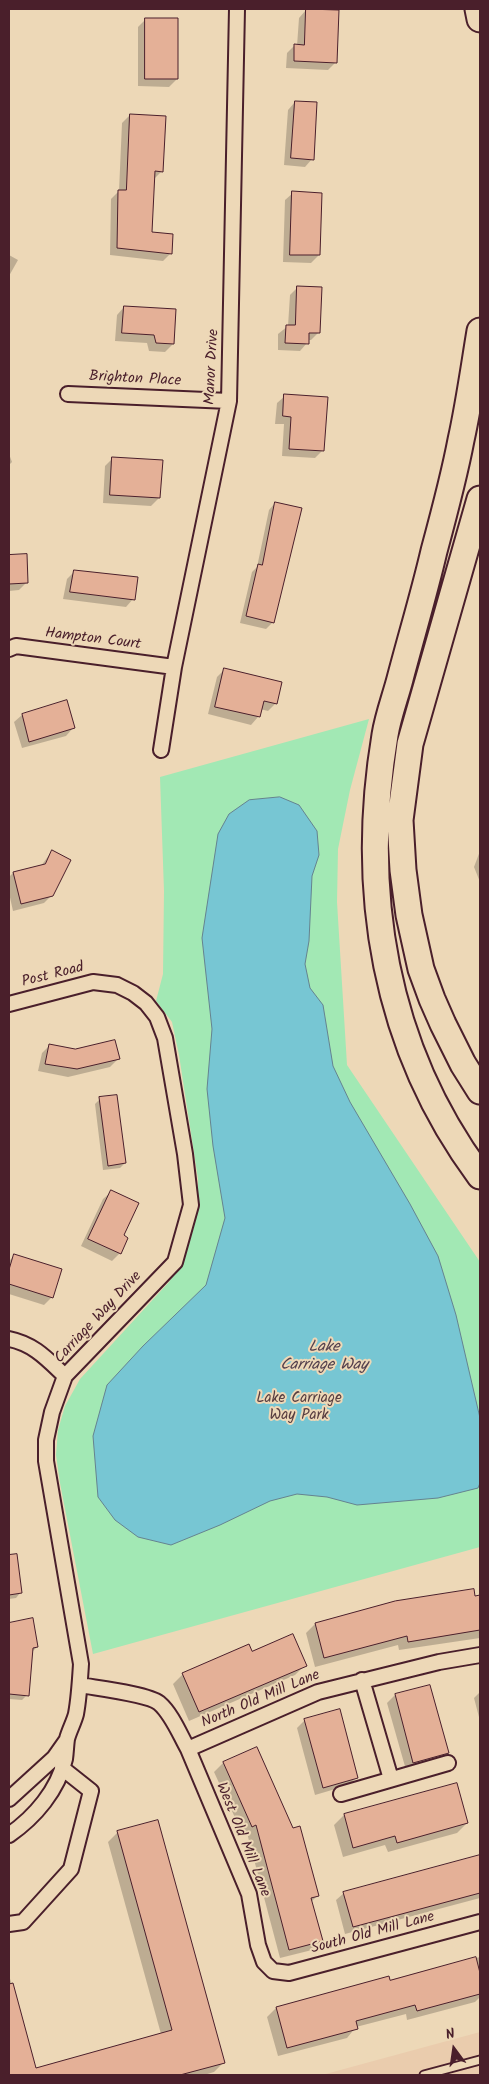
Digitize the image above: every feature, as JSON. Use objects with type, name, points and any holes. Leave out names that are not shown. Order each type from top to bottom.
[{"type":"highway","points":[[478,9],[480,19]]},
{"type":"highway","points":[[480,331],[461,440],[434,553],[385,734],[378,796],[374,873],[385,956],[397,1005],[410,1046],[420,1074],[450,1132],[480,1176]]},
{"type":"highway","points":[[480,499],[410,744],[400,820],[409,915],[422,968],[432,999],[443,1024],[463,1064],[480,1091]]},
{"type":"street","name":"Manor Drive","points":[[161,750],[174,667],[230,401],[237,9]]},
{"type":"street","name":"Brighton Place","points":[[68,394],[230,401]]},
{"type":"street","name":"Hampton Court","points":[[9,648],[16,646],[174,667]]},
{"type":"street","name":"Post Road","points":[[9,1004],[93,982],[117,985],[133,993]]},
{"type":"street","name":"Carriage Way Drive","points":[[9,1834],[18,1829],[50,1795],[62,1768],[67,1740],[76,1714],[80,1685],[81,1664],[46,1461],[46,1440],[52,1412],[65,1376],[175,1262],[191,1205],[185,1154],[165,1038],[157,1017],[133,993]]},
{"type":"street","points":[[9,1339],[24,1342],[42,1354],[65,1376]]},
{"type":"street","name":"North Old Mill Lane","points":[[188,1749],[318,1692],[438,1662],[480,1655]]},
{"type":"street","points":[[362,1680],[391,1779]]},
{"type":"street","points":[[80,1685],[136,1695],[158,1702],[169,1716],[188,1749]]},
{"type":"street","name":"Carriage Way Drive","points":[[9,1800],[54,1758],[67,1740]]},
{"type":"street","name":"West Old Mill Lane","points":[[188,1749],[249,1894],[256,1923],[258,1945],[264,1962],[273,1971]]},
{"type":"street","points":[[341,1794],[448,1763]]},
{"type":"street","points":[[9,1924],[23,1922],[71,1869],[91,1791],[62,1768]]},
{"type":"street","name":"South Old Mill Lane","points":[[273,1971],[289,1973],[480,1922]]},
{"type":"lane","points":[[424,2075],[480,2060]]},
{"type":"shaded area","points":[[480,2032],[480,2075],[322,2075]]},
{"type":"green space","name":"Lake Carriage Way","points":[[369,719],[350,790],[338,849],[337,902],[347,1065],[480,1262],[480,1547],[93,1654],[60,1483],[56,1455],[58,1430],[65,1406],[80,1379],[169,1282],[179,1267],[191,1237],[198,1210],[198,1179],[179,1055],[172,1022],[156,1001],[163,974],[164,891],[160,777]]},
{"type":"water","name":"Lake Carriage Way","points":[[280,797],[299,805],[317,831],[319,855],[312,876],[309,941],[305,964],[310,988],[323,1005],[333,1066],[350,1102],[438,1256],[456,1315],[480,1418],[480,1483],[478,1488],[438,1498],[357,1505],[327,1497],[297,1494],[270,1501],[220,1525],[171,1545],[138,1537],[115,1520],[98,1497],[93,1436],[107,1385],[143,1346],[206,1285],[225,1218],[213,1146],[207,1089],[212,1029],[202,938],[218,834],[229,814],[249,800]]},
{"type":"building","points":[[306,9],[339,10],[337,63],[294,61],[294,44],[304,45]]},
{"type":"building","points":[[145,18],[178,18],[178,79],[145,79]]},
{"type":"building","points":[[295,101],[317,102],[314,160],[291,158]]},
{"type":"building","points":[[130,114],[166,116],[163,172],[155,171],[152,232],[173,234],[172,254],[117,248],[118,190],[126,190]]},
{"type":"building","points":[[292,191],[322,193],[320,255],[290,255]]},
{"type":"building","points":[[297,286],[322,287],[320,333],[309,333],[309,344],[285,343],[286,325],[295,325]]},
{"type":"building","points":[[124,306],[176,309],[174,344],[156,343],[154,335],[122,333]]},
{"type":"building","points":[[284,394],[328,397],[324,451],[289,449],[291,417],[283,416]]},
{"type":"building","points":[[112,457],[163,460],[160,498],[110,495]]},
{"type":"building","points":[[275,502],[302,508],[274,623],[246,616],[258,564],[262,565]]},
{"type":"building","points":[[27,554],[28,583],[9,584],[9,555]]},
{"type":"building","points":[[74,570],[138,577],[135,600],[70,592]]},
{"type":"building","points":[[224,668],[282,682],[277,704],[264,701],[260,717],[215,707]]},
{"type":"building","points":[[67,700],[75,728],[29,742],[22,714]]},
{"type":"building","points":[[52,850],[71,860],[53,896],[21,904],[13,872],[45,864]]},
{"type":"building","points":[[115,1040],[120,1059],[77,1069],[45,1064],[49,1044],[75,1049]]},
{"type":"building","points":[[117,1095],[126,1163],[108,1166],[99,1097]]},
{"type":"building","points":[[111,1190],[139,1203],[124,1235],[128,1238],[121,1254],[88,1239]]},
{"type":"building","points":[[14,1254],[62,1269],[53,1298],[9,1284],[9,1270]]},
{"type":"building","points":[[17,1554],[22,1593],[9,1595],[9,1555]]},
{"type":"building","points":[[474,1589],[475,1596],[480,1595],[480,1630],[408,1642],[407,1636],[324,1658],[315,1623],[395,1601]]},
{"type":"building","points":[[33,1618],[38,1647],[33,1648],[29,1696],[9,1694],[9,1623]]},
{"type":"building","points":[[293,1634],[307,1666],[199,1712],[182,1673],[249,1644],[252,1651]]},
{"type":"building","points":[[430,1685],[449,1753],[413,1763],[395,1694]]},
{"type":"building","points":[[340,1709],[358,1778],[323,1788],[304,1719]]},
{"type":"building","points":[[257,1747],[293,1828],[300,1826],[319,1896],[311,1898],[323,1941],[289,1950],[256,1825],[252,1827],[223,1762]]},
{"type":"building","points":[[457,1783],[468,1823],[397,1843],[395,1836],[353,1848],[344,1814]]},
{"type":"building","points":[[158,1820],[225,2063],[180,2075],[9,2075],[9,1984],[13,1983],[36,2068],[172,2030],[117,1831]]},
{"type":"building","points":[[480,1855],[480,1893],[353,1927],[343,1892]]},
{"type":"building","points":[[476,1957],[480,1973],[480,1994],[417,2011],[415,2005],[356,2021],[358,2029],[287,2048],[276,2007],[389,1976],[390,1980]]},
{"type":"park label","name":"Lake Carriage Way Park","points":[[299,1408]]}]
